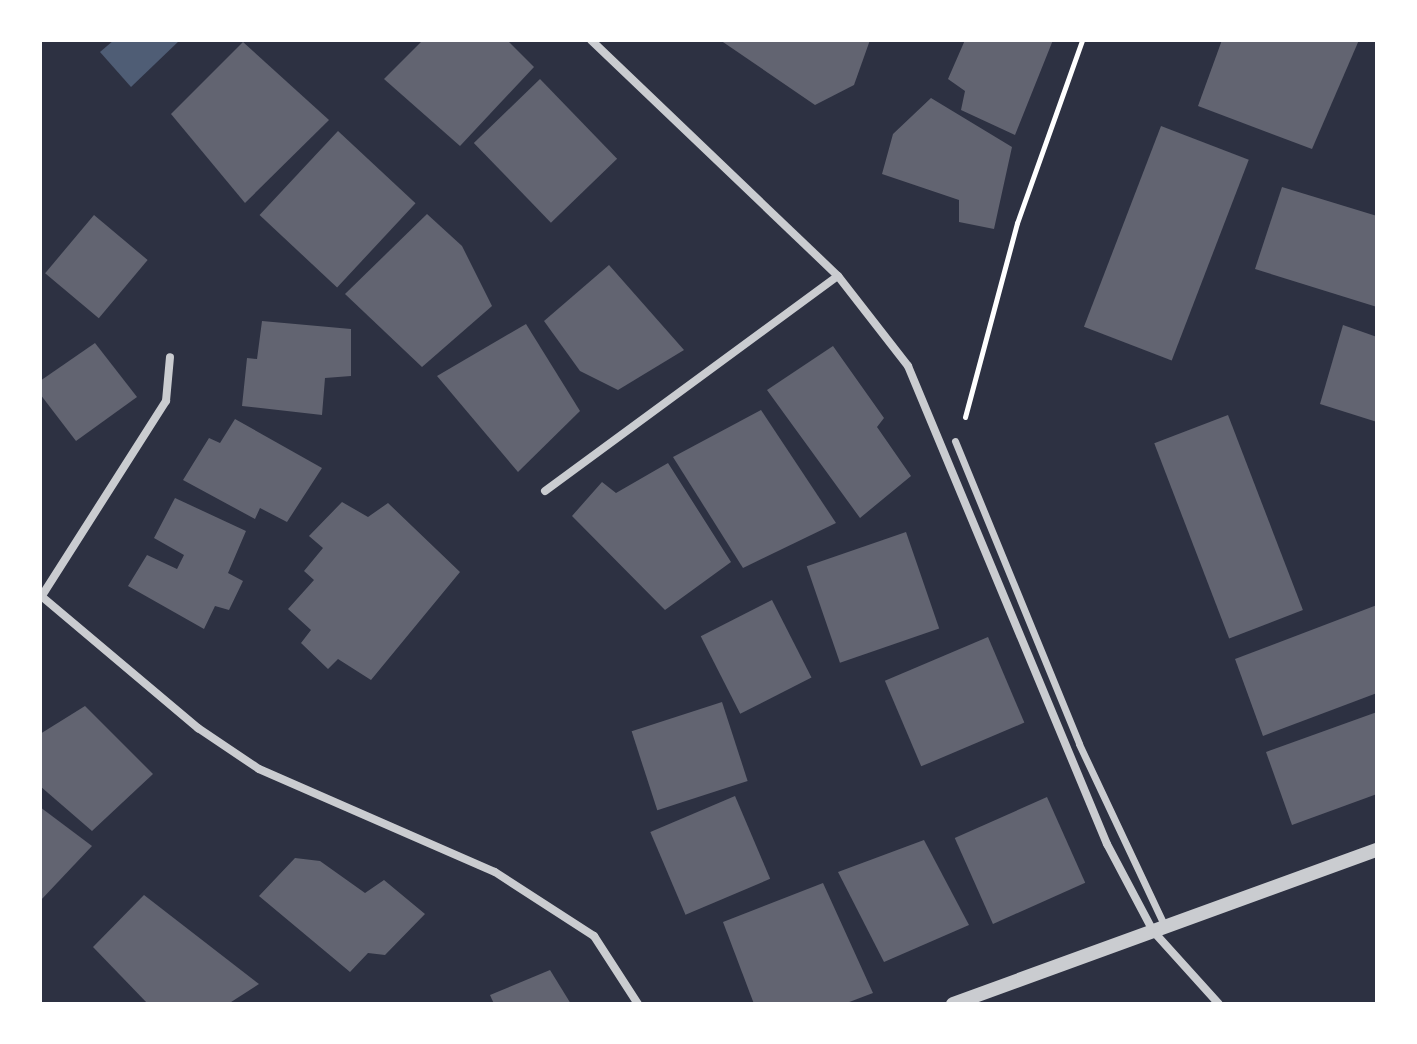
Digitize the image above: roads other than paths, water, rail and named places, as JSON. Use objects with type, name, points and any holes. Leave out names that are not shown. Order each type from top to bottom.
[{"type":"street","points":[[591,40],[838,276],[908,366],[987,542],[1107,844],[1159,929],[1219,1004]]},
{"type":"street","points":[[545,491],[838,276]]},
{"type":"street","points":[[170,357],[166,401],[41,594],[198,728],[259,769],[495,872],[594,936],[638,1004]]},
{"type":"street","points":[[955,441],[1079,744],[1159,929]]},
{"type":"street","points":[[953,1004],[1377,850]]},
{"type":"water","points":[[114,40],[180,40],[131,87],[100,52]]}]
